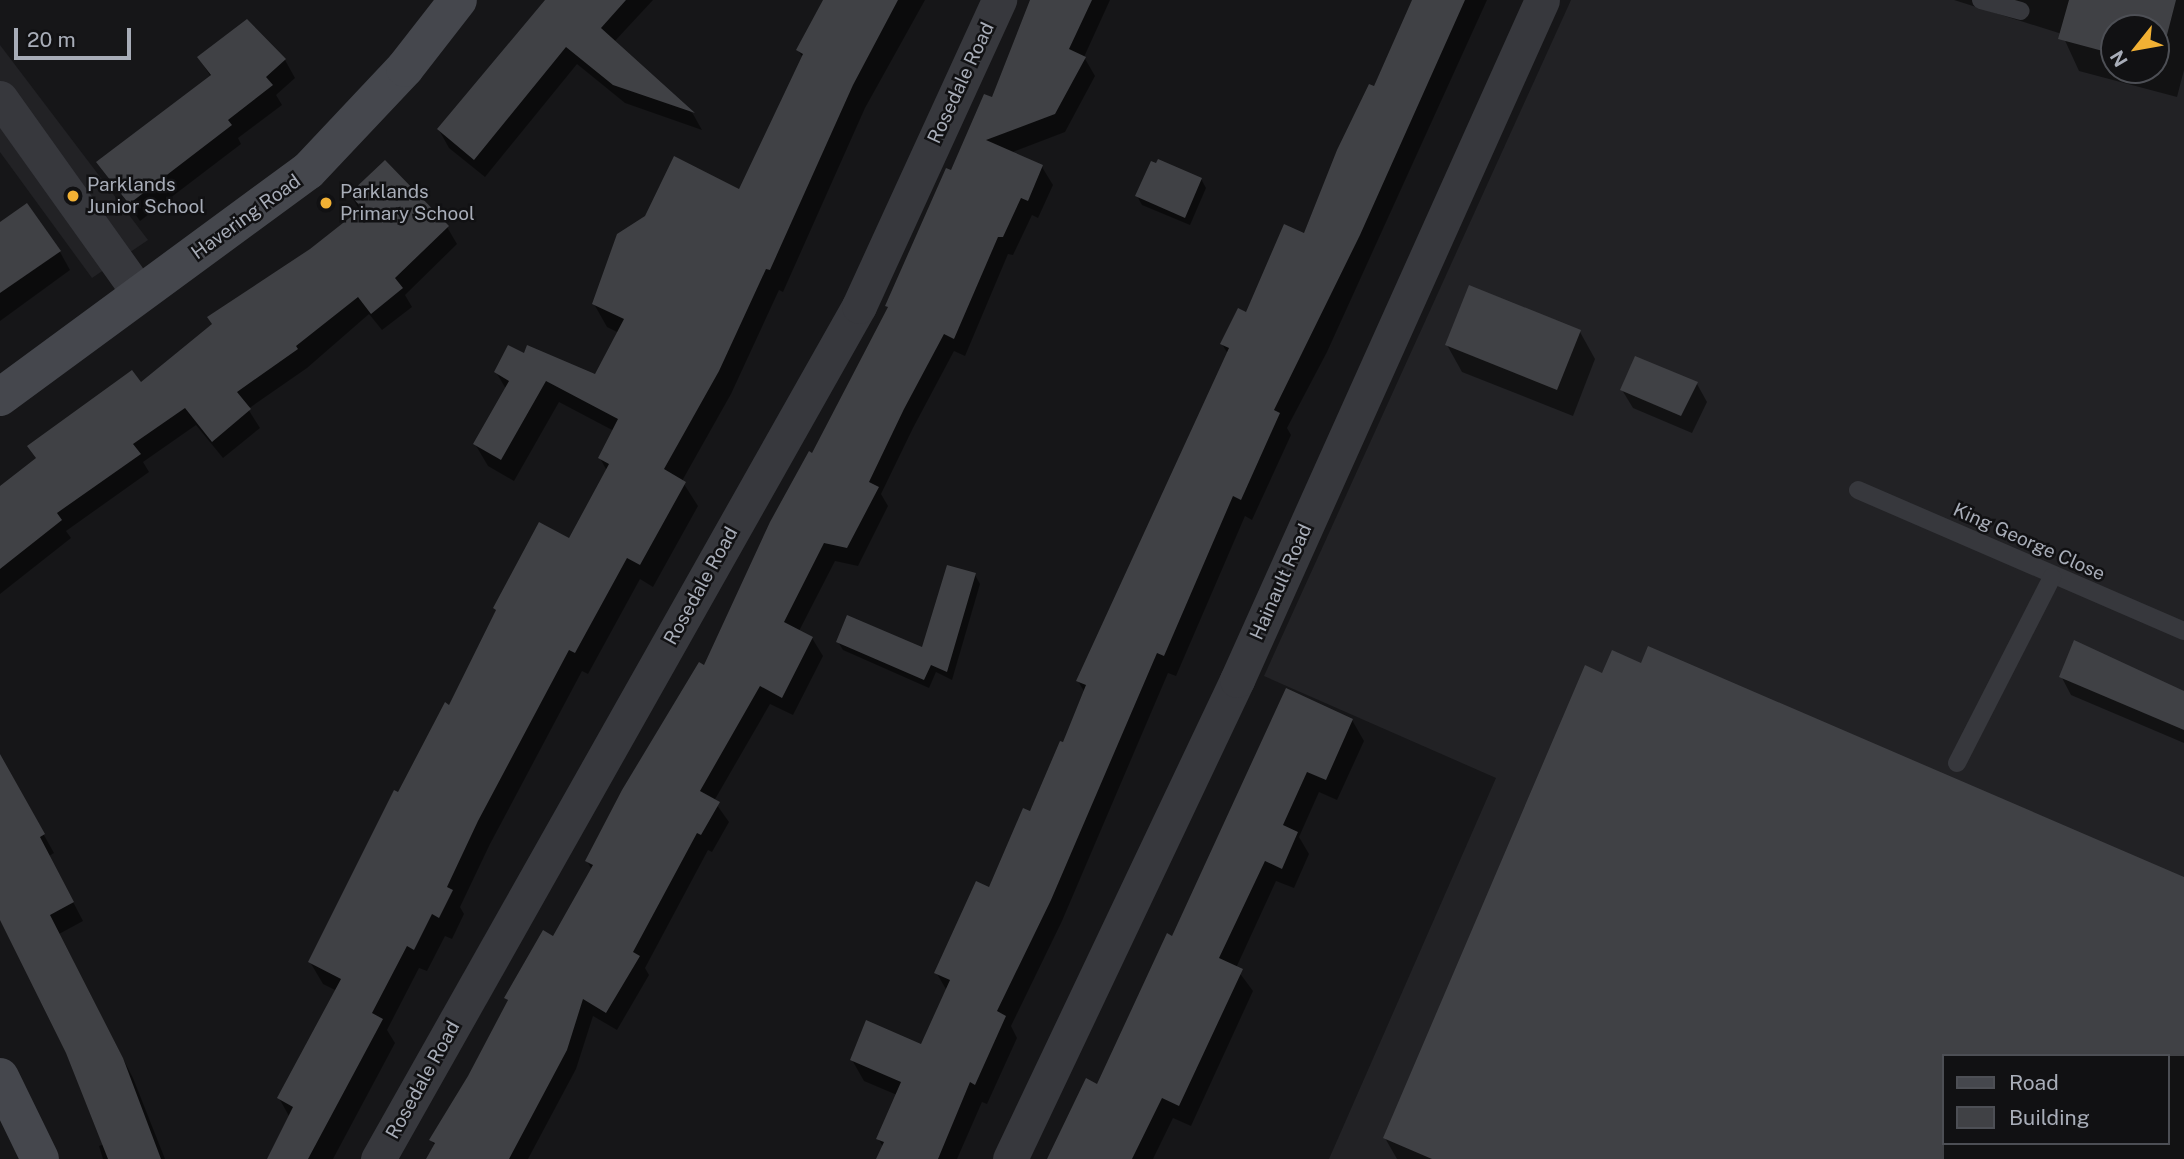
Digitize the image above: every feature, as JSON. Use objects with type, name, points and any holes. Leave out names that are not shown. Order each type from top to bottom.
[{"type":"main road","name":"Havering Road","points":[[0,397],[309,171],[405,68],[458,0]]},
{"type":"main road","points":[[0,1077],[40,1159]]},
{"type":"street","name":"Rosedale Road","points":[[378,1159],[859,306],[999,0]]},
{"type":"street","name":"Hainault Road","points":[[1010,1159],[1237,680],[1542,0]]},
{"type":"street","points":[[0,98],[139,293]]},
{"type":"lane","points":[[1981,0],[2021,11]]},
{"type":"lane","name":"King George Close","points":[[1858,490],[2052,577],[2184,631]]},
{"type":"lane","points":[[1957,762],[2052,577]]},
{"type":"shaded area","points":[[1571,0],[2184,0],[2184,1159],[1329,1159],[1496,778],[1264,676]]},
{"type":"shaded area","name":"Parklands Junior School","points":[[0,45],[148,240],[92,278],[0,152]]},
{"type":"building","points":[[545,0],[626,0],[601,28],[695,113],[613,85],[566,47],[474,160],[437,129]]},
{"type":"building","points":[[823,0],[898,0],[853,85],[770,270],[766,269],[719,371],[664,469],[686,482],[640,565],[627,558],[575,653],[569,650],[478,821],[447,887],[453,890],[439,918],[432,914],[414,950],[407,946],[372,1013],[383,1019],[308,1159],[267,1159],[293,1107],[277,1098],[341,979],[308,962],[394,790],[398,792],[445,702],[449,705],[496,610],[493,608],[539,522],[569,538],[609,464],[598,458],[618,419],[546,381],[501,460],[473,444],[509,381],[494,372],[508,345],[524,353],[527,345],[595,374],[624,319],[592,304],[617,234],[645,216],[674,156],[739,189],[803,54],[796,50]]},
{"type":"building","points":[[1030,0],[1092,0],[1069,49],[1086,57],[1055,114],[986,140],[1043,165],[1028,201],[1021,198],[1003,237],[998,237],[954,339],[944,334],[904,409],[869,482],[879,487],[847,548],[824,543],[784,622],[813,637],[782,698],[760,686],[700,791],[720,802],[701,835],[697,833],[633,952],[640,956],[606,1013],[583,999],[567,1050],[509,1159],[426,1159],[435,1143],[429,1140],[468,1076],[508,1000],[504,998],[543,930],[553,936],[593,865],[585,861],[622,790],[699,662],[704,665],[770,522],[809,451],[812,453],[888,307],[885,306],[946,168],[951,170],[984,94],[992,97]]},
{"type":"building","points":[[1412,0],[1465,0],[1360,235],[1274,410],[1280,413],[1241,500],[1233,496],[1164,656],[1157,653],[1051,900],[997,1011],[1006,1016],[975,1085],[970,1082],[938,1159],[876,1159],[884,1142],[876,1139],[901,1082],[850,1060],[866,1020],[921,1044],[950,980],[934,973],[976,881],[989,887],[1023,808],[1030,811],[1060,741],[1063,742],[1086,685],[1076,681],[1229,348],[1220,344],[1238,308],[1246,312],[1284,224],[1304,233],[1337,150],[1369,84],[1374,86]]},
{"type":"building","points":[[2069,0],[2176,0],[2170,23],[2170,14],[2100,14],[2100,50],[2058,39]]},
{"type":"building","points":[[247,19],[286,59],[266,77],[273,85],[228,120],[232,125],[129,204],[96,162],[211,75],[197,57]]},
{"type":"building","points":[[1158,159],[1202,178],[1185,218],[1135,196],[1151,161],[1156,163]]},
{"type":"building","points":[[385,160],[449,226],[395,278],[403,288],[371,314],[358,297],[296,346],[298,349],[237,392],[251,409],[212,442],[185,408],[133,444],[141,454],[57,513],[62,520],[0,569],[0,486],[36,458],[27,446],[132,370],[141,382],[212,324],[207,317],[310,249],[362,208],[349,194]]},
{"type":"building","points":[[27,203],[61,251],[0,293],[0,222]]},
{"type":"building","points":[[1469,285],[1581,330],[1557,390],[1445,345]]},
{"type":"building","points":[[1635,356],[1698,382],[1681,416],[1620,390]]},
{"type":"building","points":[[947,565],[976,573],[947,672],[931,665],[924,680],[836,642],[847,615],[922,647]]},
{"type":"building","points":[[2074,640],[2184,691],[2184,730],[2059,677]]},
{"type":"building","points":[[1648,646],[2184,877],[2184,1056],[1942,1054],[1944,1159],[1432,1159],[1383,1138],[1585,665],[1602,673],[1612,650],[1641,663]]},
{"type":"building","points":[[1286,688],[1353,719],[1326,780],[1307,772],[1283,825],[1298,832],[1282,869],[1265,861],[1219,958],[1243,969],[1179,1106],[1162,1098],[1132,1159],[1047,1159],[1086,1078],[1097,1084],[1167,933],[1172,936]]},
{"type":"building","points":[[0,754],[45,834],[40,837],[74,902],[50,915],[123,1058],[161,1159],[108,1159],[66,1053],[0,920]]},
{"type":"place","name":"Parklands Junior School","points":[[73,196]]},
{"type":"place","name":"Parklands Primary School","points":[[326,203]]}]
